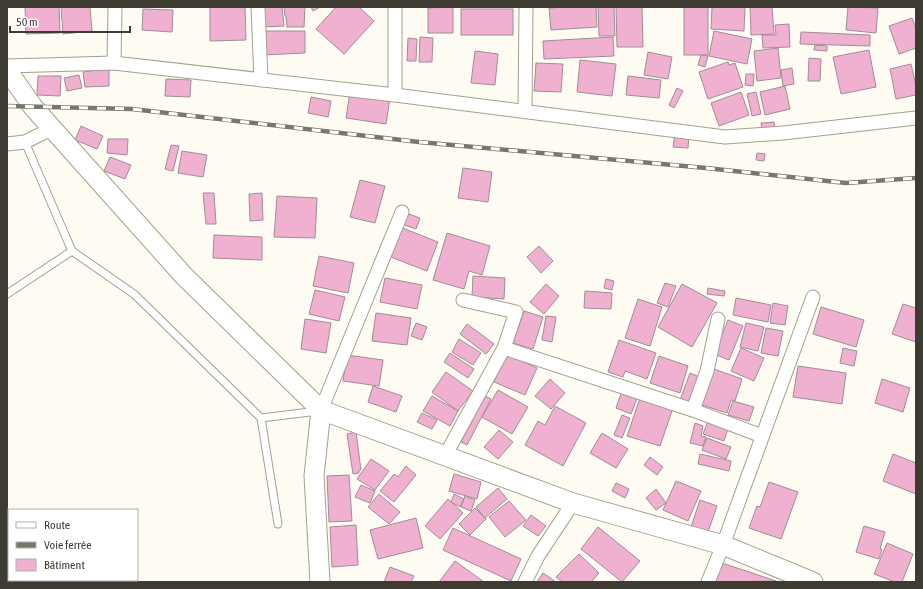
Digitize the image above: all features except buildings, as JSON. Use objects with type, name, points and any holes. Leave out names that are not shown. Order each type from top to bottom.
[{"type":"street","points":[[114,64],[115,7]]},
{"type":"street","points":[[258,7],[261,80]]},
{"type":"street","points":[[395,7],[395,95]]},
{"type":"street","points":[[525,111],[526,7]]},
{"type":"street","points":[[7,66],[114,64],[395,95],[725,137],[783,134],[916,118]]},
{"type":"street","points":[[7,70],[33,107],[184,276],[321,410],[573,503],[723,545],[813,582]]},
{"type":"street","points":[[7,144],[25,142],[53,128]]},
{"type":"street","points":[[320,582],[314,476],[321,410],[402,212]]},
{"type":"street","points":[[708,582],[723,545],[813,297]]},
{"type":"street","points":[[445,456],[504,348],[516,312],[463,300]]},
{"type":"street","points":[[693,410],[707,371],[718,319]]},
{"type":"street","points":[[504,348],[693,410],[762,436]]},
{"type":"street","points":[[525,582],[538,556],[573,503]]},
{"type":"lane","points":[[25,142],[72,251],[134,294],[261,418],[278,524]]},
{"type":"lane","points":[[7,294],[72,251]]},
{"type":"lane","points":[[261,418],[321,410]]},
{"type":"railway","points":[[7,106],[132,109],[419,142],[706,168],[846,183],[916,178]]}]
